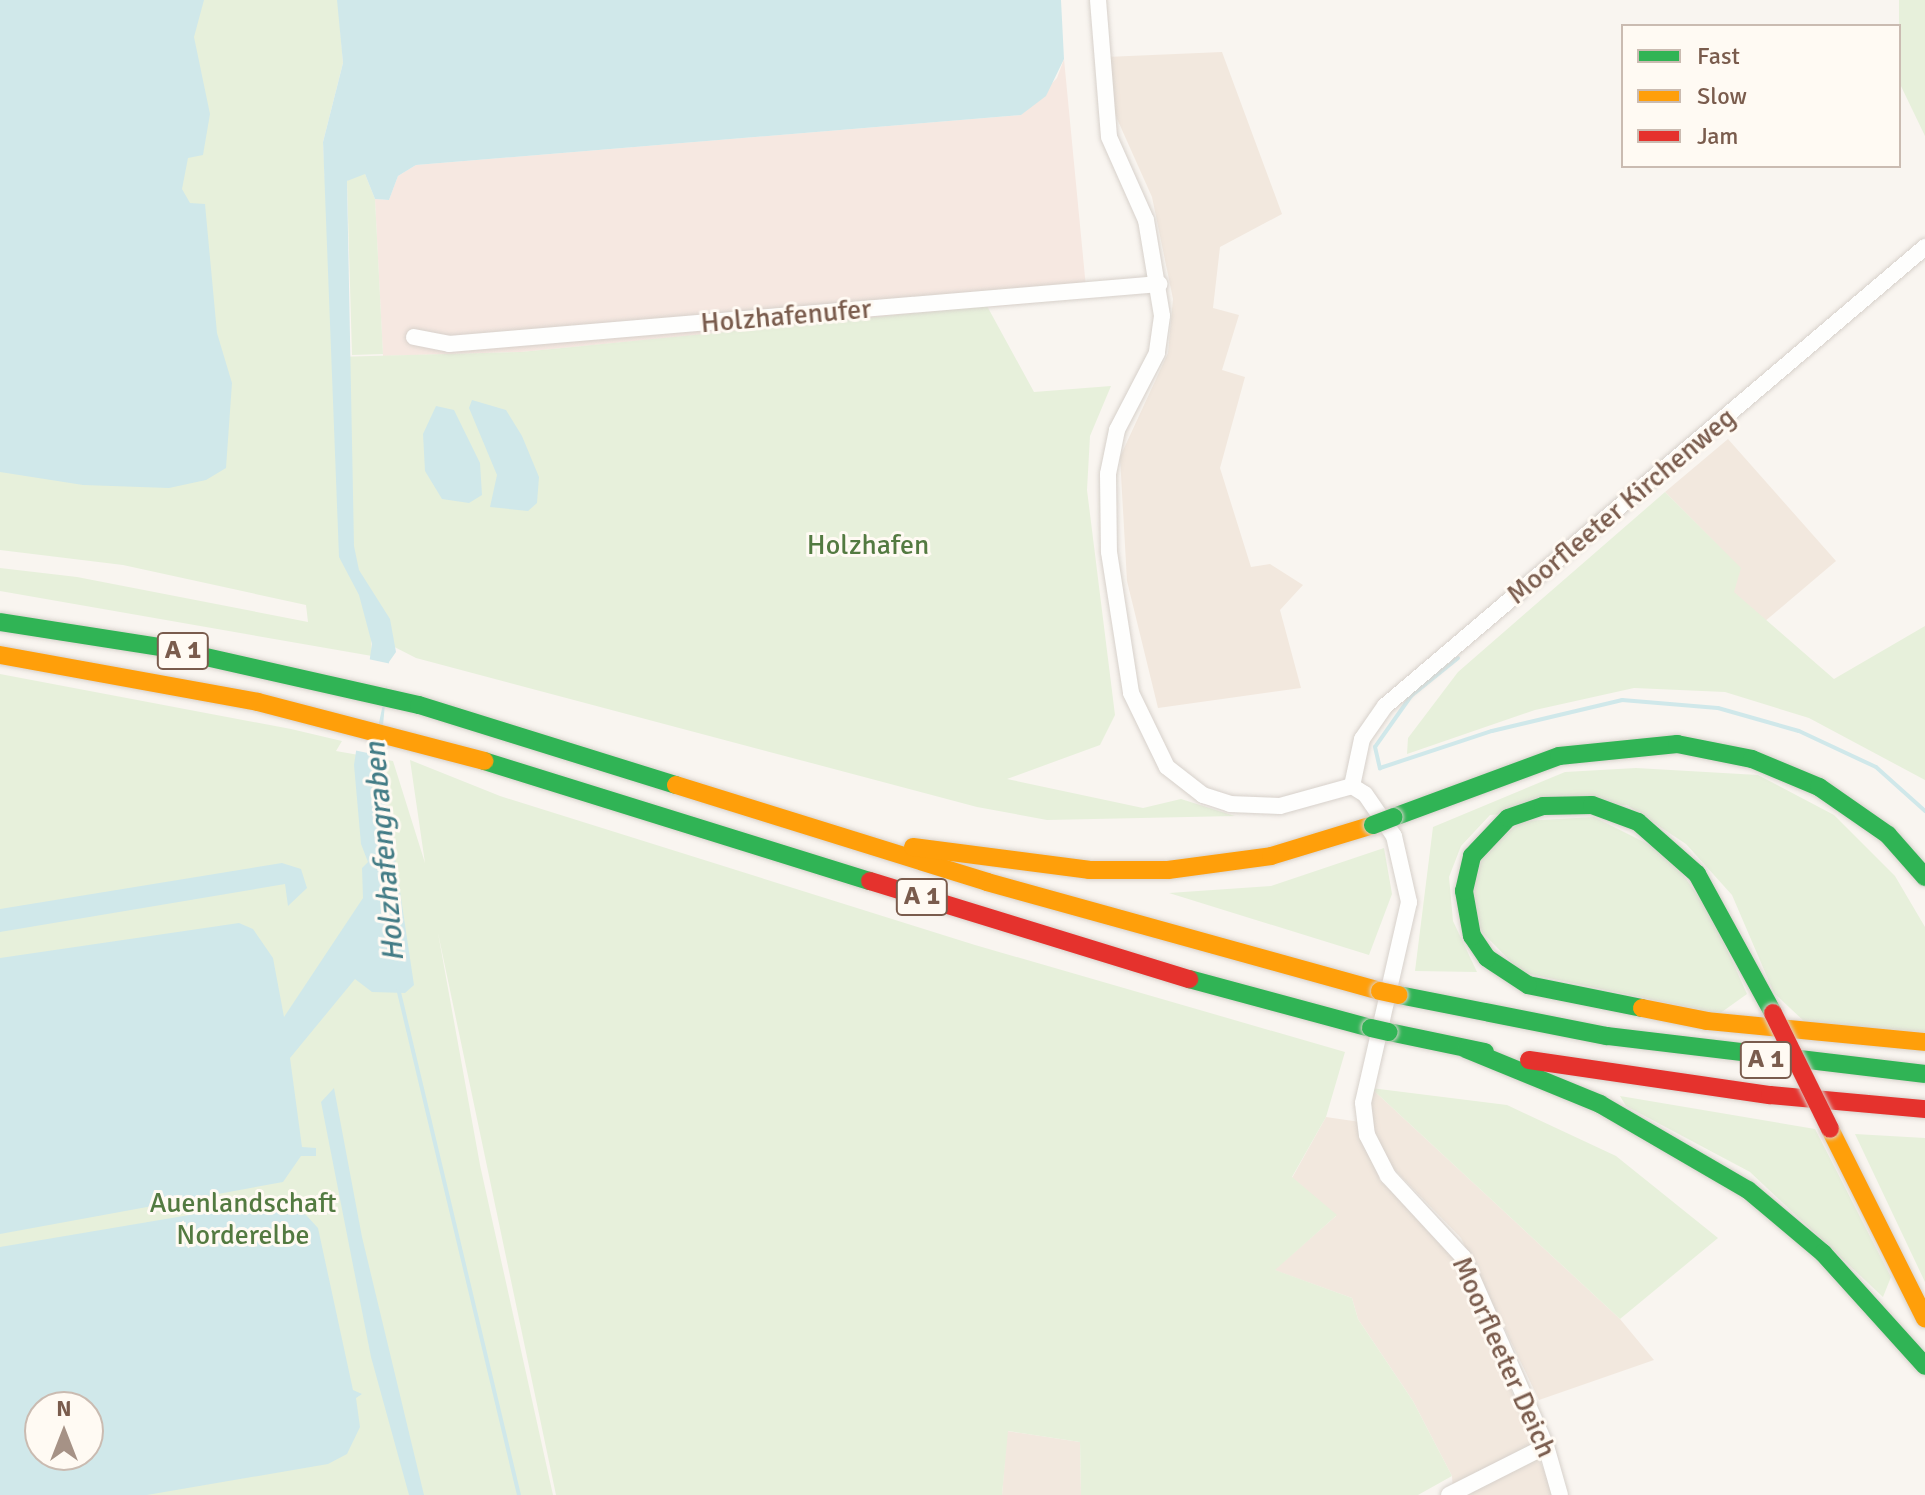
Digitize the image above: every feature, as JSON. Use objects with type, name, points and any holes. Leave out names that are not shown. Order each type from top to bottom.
[{"type":"highway","name":"A 1","points":[[0,622],[166,648],[388,697],[1171,936],[1380,991],[1724,1054],[1925,1074]]},
{"type":"highway","name":"A 1","points":[[0,655],[385,733],[1161,972],[1380,1030],[1466,1049],[1755,1093],[1925,1109]]},
{"type":"highway","points":[[859,842],[1049,866],[1154,870],[1271,856],[1373,825],[1559,756],[1677,744],[1752,759],[1819,787],[1888,835],[1925,877]]},
{"type":"highway","points":[[1925,1042],[1707,1021],[1528,985],[1487,958],[1472,936],[1464,891],[1472,856],[1508,818],[1543,806],[1592,805],[1638,822],[1697,874],[1773,1013],[1830,1129],[1925,1319]]},
{"type":"highway","points":[[1466,1049],[1600,1104],[1748,1190],[1823,1253],[1925,1366]]},
{"type":"street","points":[[1098,0],[1109,137],[1146,220],[1159,284],[1157,353],[1117,430],[1108,474],[1109,552],[1131,693],[1167,767],[1203,795],[1230,804],[1280,806],[1352,786]]},
{"type":"street","name":"Moorfleeter Kirchenweg","points":[[1352,786],[1362,739],[1385,706],[1925,247]]},
{"type":"street","name":"Holzhafenufer","points":[[414,337],[449,344],[1159,284]]},
{"type":"street","name":"Moorfleeter Deich","points":[[1352,786],[1365,794],[1394,836],[1409,902],[1363,1103],[1367,1135],[1388,1176],[1463,1257],[1546,1446],[1560,1495]]},
{"type":"street","points":[[1449,1495],[1546,1446]]},
{"type":"shaded area","points":[[1222,52],[1282,214],[1220,247],[1213,308],[1239,315],[1222,370],[1245,377],[1220,468],[1251,567],[1270,564],[1303,585],[1280,610],[1301,688],[1158,708],[1127,581],[1120,457],[1168,353],[1173,299],[1152,197],[1110,103],[1106,57]]},
{"type":"shaded area","points":[[1064,59],[1087,298],[521,352],[383,356],[375,199],[389,200],[398,176],[416,165],[1021,115],[1057,78]]},
{"type":"shaded area","points":[[1728,439],[1836,561],[1764,622],[1733,592],[1740,568],[1665,492]]},
{"type":"shaded area","points":[[1371,1088],[1620,1319],[1654,1360],[1539,1400],[1461,1238],[1394,1169],[1373,1133]]},
{"type":"shaded area","points":[[1326,1117],[1360,1122],[1380,1181],[1443,1236],[1458,1260],[1554,1495],[1453,1495],[1452,1476],[1413,1401],[1358,1319],[1352,1298],[1274,1270],[1336,1216],[1292,1178]]},
{"type":"shaded area","points":[[1007,1431],[1080,1442],[1081,1495],[1002,1495]]},
{"type":"green space","name":"Holzhafen","points":[[0,0],[338,0],[343,63],[323,142],[334,357],[521,352],[987,306],[1034,392],[1111,386],[1090,436],[1087,490],[1115,715],[1100,745],[1007,779],[1143,808],[1181,799],[1235,816],[1047,820],[977,807],[416,658],[371,635],[372,656],[0,591],[0,568],[77,577],[308,622],[306,605],[123,565],[0,550]]},
{"type":"green space","points":[[1899,0],[1925,0],[1925,136],[1901,86]]},
{"type":"green space","points":[[356,173],[365,174],[375,199],[383,354],[352,355],[347,181]]},
{"type":"green space","points":[[1665,492],[1741,568],[1734,592],[1834,679],[1925,626],[1925,780],[1809,718],[1725,692],[1634,688],[1535,710],[1407,754],[1408,738],[1458,672]]},
{"type":"green space","name":"Auenlandschaft Norderelbe","points":[[0,674],[291,729],[342,741],[336,751],[393,761],[425,863],[410,760],[500,796],[975,945],[1345,1052],[1326,1117],[1292,1177],[1337,1215],[1275,1270],[1352,1298],[1358,1319],[1413,1401],[1452,1476],[1418,1495],[1081,1495],[1080,1442],[1008,1431],[1002,1495],[556,1495],[438,933],[480,1165],[553,1495],[0,1495]]},
{"type":"green space","points":[[1636,768],[1758,775],[1834,815],[1895,876],[1925,927],[1925,1032],[1807,1024],[1774,993],[1732,895],[1686,844],[1627,805],[1490,815],[1461,846],[1449,877],[1453,921],[1477,972],[1415,971],[1433,827],[1565,772]]},
{"type":"green space","points":[[1594,817],[1668,854],[1711,914],[1747,994],[1719,1014],[1521,972],[1481,931],[1471,900],[1483,852],[1522,821]]},
{"type":"green space","points":[[1384,848],[1392,894],[1369,955],[1169,893],[1271,886]]},
{"type":"green space","points":[[1371,1088],[1507,1105],[1616,1156],[1718,1238],[1620,1319]]},
{"type":"green space","points":[[1620,1096],[1815,1129],[1891,1277],[1883,1297],[1750,1172],[1626,1106]]},
{"type":"green space","points":[[1855,1134],[1925,1138],[1925,1282]]},
{"type":"water","points":[[0,0],[204,0],[194,37],[210,114],[203,155],[188,158],[182,189],[190,203],[205,204],[217,333],[232,383],[226,468],[206,480],[169,488],[83,485],[0,472]]},
{"type":"water","points":[[337,0],[1061,0],[1064,59],[1046,96],[1021,115],[416,165],[398,176],[389,200],[375,199],[365,174],[347,181],[354,546],[359,570],[390,619],[396,652],[389,662],[380,757],[414,985],[405,993],[372,992],[355,979],[290,1058],[302,1147],[316,1148],[316,1156],[301,1156],[283,1182],[0,1234],[0,958],[239,923],[253,929],[273,958],[284,1017],[363,898],[362,868],[368,862],[361,844],[354,765],[372,644],[359,595],[339,557],[323,142],[343,63]]},
{"type":"water","points":[[472,400],[506,410],[522,436],[539,477],[537,503],[528,511],[490,507],[497,475],[469,408]]},
{"type":"water","points":[[436,406],[454,410],[480,463],[482,495],[469,503],[442,499],[425,471],[423,434]]},
{"type":"water","points":[[282,863],[301,869],[307,888],[288,906],[285,884],[0,932],[0,909]]},
{"type":"water","points":[[334,1088],[362,1237],[424,1495],[409,1495],[371,1357],[321,1102]]},
{"type":"water","points":[[273,1201],[306,1215],[318,1228],[353,1390],[362,1394],[356,1398],[360,1427],[347,1454],[328,1464],[147,1495],[0,1495],[0,1247]]},
{"type":"pier","points":[[368,659],[391,664],[372,754],[349,749]]},
{"type":"waterway","points":[[1458,658],[1411,696],[1375,747],[1380,768],[1492,731],[1622,700],[1718,708],[1799,731],[1876,767],[1925,811]]},
{"type":"waterway","name":"Holzhafengraben","points":[[398,988],[519,1495]]},
{"type":"traffic: fast","points":[[0,622],[166,648],[419,705],[676,785]]},
{"type":"traffic: fast","points":[[1394,817],[1559,756],[1677,744],[1752,759],[1819,787],[1888,835],[1925,877]]},
{"type":"traffic: fast","points":[[484,761],[870,881]]},
{"type":"traffic: fast","points":[[1642,1008],[1528,985],[1487,958],[1472,936],[1464,891],[1472,856],[1508,818],[1543,806],[1592,805],[1638,822],[1697,874],[1773,1013]]},
{"type":"traffic: fast","points":[[1373,825],[1394,817]]},
{"type":"traffic: fast","points":[[1189,979],[1371,1028]]},
{"type":"traffic: fast","points":[[1399,995],[1607,1036],[1925,1074]]},
{"type":"traffic: fast","points":[[1371,1028],[1389,1032]]},
{"type":"traffic: fast","points":[[1389,1032],[1485,1052]]},
{"type":"traffic: fast","points":[[1466,1049],[1600,1104],[1748,1190],[1823,1253],[1925,1366]]},
{"type":"traffic: slow","points":[[0,655],[258,702],[484,761]]},
{"type":"traffic: slow","points":[[676,785],[987,882],[1380,991]]},
{"type":"traffic: slow","points":[[913,847],[1089,870],[1168,870],[1271,856],[1373,825]]},
{"type":"traffic: slow","points":[[1380,991],[1399,995]]},
{"type":"traffic: slow","points":[[1642,1008],[1707,1021],[1925,1042]]},
{"type":"traffic: slow","points":[[1830,1129],[1925,1319]]},
{"type":"traffic: jam","points":[[870,881],[1189,979]]},
{"type":"traffic: jam","points":[[1773,1013],[1830,1129]]},
{"type":"traffic: jam","points":[[1529,1060],[1770,1095],[1925,1109]]}]
